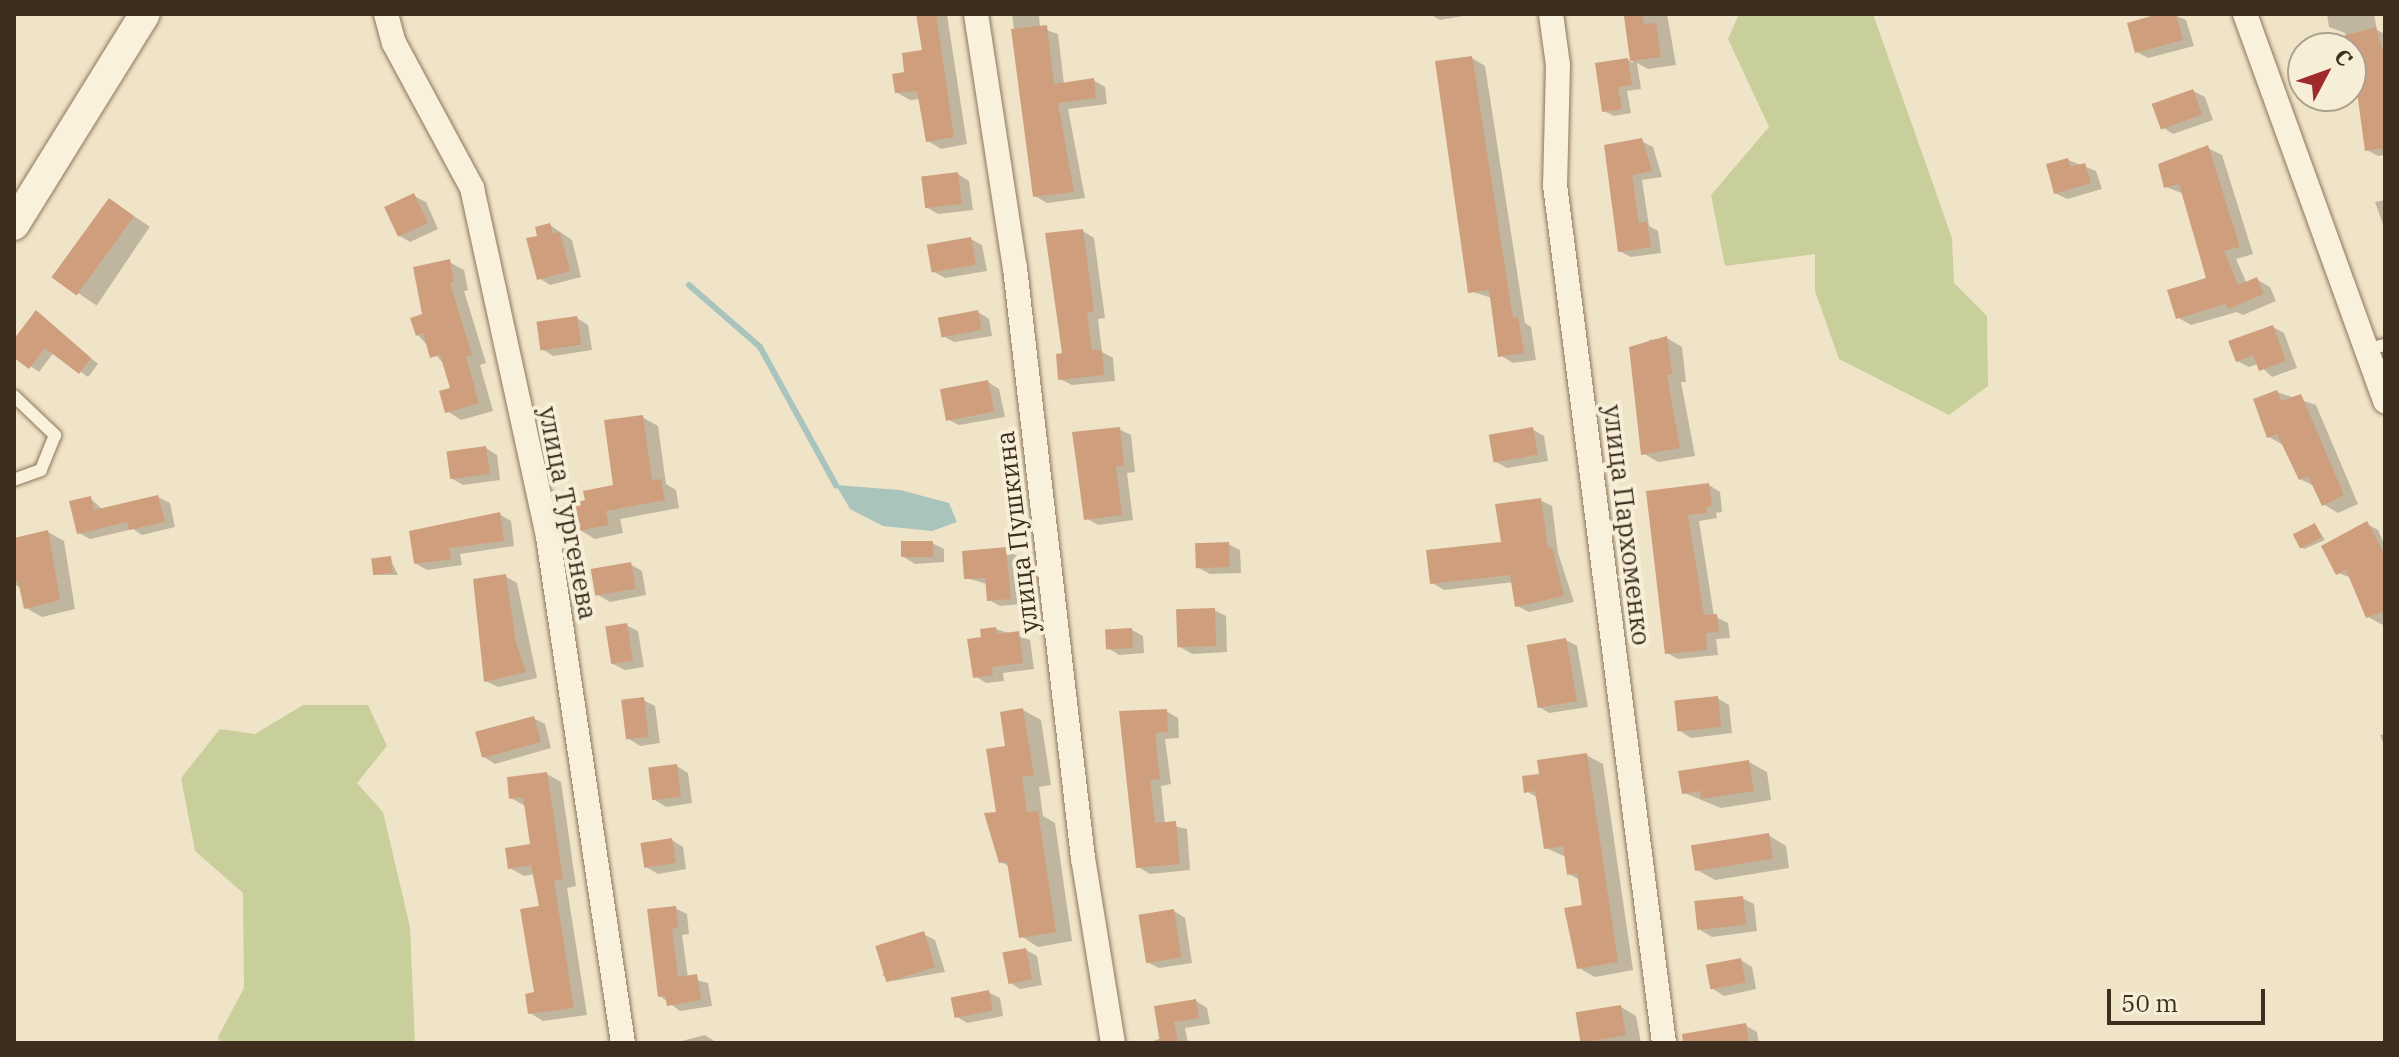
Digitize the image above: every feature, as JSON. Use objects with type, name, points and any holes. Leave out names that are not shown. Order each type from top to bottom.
[{"type":"street","points":[[14,225],[145,14]]},
{"type":"street","name":"улица Тургенева","points":[[386,14],[394,43],[472,188],[548,537],[623,1043]]},
{"type":"street","name":"улица Пушкина","points":[[976,14],[1015,268],[1083,858],[1113,1043]]},
{"type":"street","name":"улица Пархоменко","points":[[1551,14],[1558,65],[1555,185],[1664,1043]]},
{"type":"street","points":[[2245,14],[2374,348],[2385,401]]},
{"type":"lane","points":[[14,396],[55,435],[41,470],[14,480]]},
{"type":"green space","points":[[1739,14],[1873,14],[1952,238],[1954,283],[1987,316],[1988,386],[1949,415],[1839,359],[1815,291],[1815,254],[1725,266],[1711,195],[1769,127],[1728,39]]},
{"type":"green space","points":[[303,705],[368,705],[387,746],[357,783],[383,812],[410,927],[415,1043],[220,1043],[218,1037],[244,988],[243,893],[195,851],[181,778],[220,729],[255,734]]},
{"type":"water","points":[[836,485],[900,490],[949,503],[957,522],[932,531],[883,526],[850,509]]},
{"type":"building","points":[[916,14],[936,14],[954,137],[926,142],[917,91],[895,93],[892,74],[904,72],[902,53],[922,50]]},
{"type":"building","points":[[1642,14],[1644,24],[1656,23],[1661,57],[1630,61],[1624,16]]},
{"type":"building","points":[[2158,14],[2176,14],[2183,40],[2135,53],[2127,23]]},
{"type":"building","points":[[1047,25],[1054,84],[1094,78],[1096,98],[1058,103],[1074,192],[1033,197],[1011,29]]},
{"type":"building","points":[[2376,27],[2385,59],[2385,148],[2365,151],[2360,112],[2367,112],[2367,32],[2358,32]]},
{"type":"building","points":[[1472,56],[1513,318],[1518,317],[1524,353],[1498,357],[1489,290],[1468,293],[1435,61]]},
{"type":"building","points":[[1628,58],[1632,85],[1618,87],[1622,109],[1602,112],[1595,63]]},
{"type":"building","points":[[2193,89],[2202,114],[2161,129],[2152,104]]},
{"type":"building","points":[[1642,138],[1652,171],[1632,175],[1639,223],[1647,222],[1651,247],[1618,252],[1604,145]]},
{"type":"building","points":[[2208,145],[2240,247],[2224,251],[2238,285],[2257,277],[2264,294],[2228,309],[2226,304],[2176,319],[2167,290],[2206,278],[2179,184],[2164,188],[2158,164]]},
{"type":"building","points":[[2068,158],[2071,167],[2085,163],[2091,183],[2054,194],[2046,164]]},
{"type":"building","points":[[958,172],[962,204],[925,208],[921,177]]},
{"type":"building","points":[[414,193],[428,223],[398,237],[384,207]]},
{"type":"building","points":[[109,198],[134,216],[76,296],[51,277]]},
{"type":"building","points":[[550,223],[553,234],[560,232],[570,271],[537,280],[526,238],[537,236],[535,227]]},
{"type":"building","points":[[1083,229],[1094,312],[1087,313],[1092,350],[1102,350],[1104,375],[1058,380],[1056,354],[1062,353],[1045,233]]},
{"type":"building","points":[[971,237],[976,265],[932,272],[927,245]]},
{"type":"building","points":[[450,259],[454,282],[450,283],[472,355],[466,356],[479,403],[445,413],[439,391],[450,388],[440,355],[430,358],[423,333],[416,336],[410,318],[422,314],[413,267]]},
{"type":"building","points":[[36,310],[91,358],[79,374],[45,348],[29,369],[14,358],[14,339]]},
{"type":"building","points":[[978,310],[982,330],[942,337],[938,318]]},
{"type":"building","points":[[577,316],[581,345],[540,350],[536,322]]},
{"type":"building","points":[[2273,325],[2286,361],[2259,371],[2253,355],[2236,362],[2228,341]]},
{"type":"building","points":[[1667,336],[1672,374],[1667,375],[1680,448],[1641,455],[1629,347]]},
{"type":"building","points":[[988,380],[994,411],[946,421],[940,389]]},
{"type":"building","points":[[2277,390],[2281,401],[2301,394],[2344,495],[2322,506],[2308,476],[2299,480],[2277,434],[2267,438],[2253,399]]},
{"type":"building","points":[[643,415],[652,480],[661,479],[665,500],[606,511],[609,525],[578,531],[573,503],[585,500],[583,491],[613,485],[604,420]]},
{"type":"building","points":[[1120,427],[1124,466],[1116,467],[1122,515],[1084,520],[1072,432]]},
{"type":"building","points":[[1533,427],[1538,455],[1494,462],[1489,435]]},
{"type":"building","points":[[486,446],[490,474],[450,479],[446,452]]},
{"type":"building","points":[[1709,483],[1712,506],[1706,507],[1707,513],[1688,515],[1704,615],[1717,614],[1719,632],[1706,633],[1707,650],[1665,654],[1646,491]]},
{"type":"building","points":[[158,495],[165,522],[129,530],[127,522],[77,534],[69,501],[91,496],[94,510]]},
{"type":"building","points":[[1541,498],[1548,548],[1552,547],[1564,596],[1515,607],[1510,575],[1430,584],[1426,550],[1501,542],[1495,504]]},
{"type":"building","points":[[500,512],[504,541],[449,548],[451,559],[414,564],[409,531]]},
{"type":"building","points":[[2367,521],[2385,555],[2385,611],[2366,618],[2346,570],[2336,575],[2321,546]]},
{"type":"building","points":[[2315,523],[2322,537],[2300,549],[2293,534]]},
{"type":"building","points":[[48,530],[60,600],[24,609],[18,581],[14,582],[14,538]]},
{"type":"building","points":[[901,541],[933,541],[933,557],[901,557]]},
{"type":"building","points":[[1229,542],[1230,567],[1196,568],[1195,543]]},
{"type":"building","points":[[1006,547],[1011,599],[987,601],[985,578],[964,579],[962,551]]},
{"type":"building","points":[[391,556],[393,573],[373,575],[371,558]]},
{"type":"building","points":[[631,562],[636,589],[595,596],[591,569]]},
{"type":"building","points":[[506,574],[516,643],[526,672],[484,682],[473,579]]},
{"type":"building","points":[[1215,608],[1216,646],[1177,647],[1176,609]]},
{"type":"building","points":[[627,623],[633,661],[611,664],[605,626]]},
{"type":"building","points":[[996,627],[997,634],[1019,631],[1023,663],[992,667],[993,675],[973,678],[967,639],[981,637],[980,629]]},
{"type":"building","points":[[1132,628],[1133,648],[1106,649],[1105,629]]},
{"type":"building","points":[[1566,638],[1577,701],[1538,708],[1527,645]]},
{"type":"building","points":[[1718,696],[1721,727],[1677,731],[1674,701]]},
{"type":"building","points":[[644,697],[649,737],[626,740],[621,700]]},
{"type":"building","points":[[1023,708],[1034,775],[1022,777],[1027,812],[1038,811],[1056,932],[1019,938],[1007,862],[999,863],[984,813],[996,812],[986,749],[1005,746],[1000,712]]},
{"type":"building","points":[[1167,709],[1168,732],[1155,733],[1160,779],[1150,780],[1155,823],[1176,821],[1180,864],[1136,868],[1119,711]]},
{"type":"building","points":[[534,716],[541,742],[482,758],[475,732]]},
{"type":"building","points":[[1587,753],[1618,962],[1577,969],[1564,908],[1582,905],[1577,873],[1567,875],[1563,846],[1544,849],[1535,791],[1524,793],[1522,776],[1539,774],[1537,760]]},
{"type":"building","points":[[1749,760],[1754,791],[1701,799],[1700,791],[1682,794],[1678,771]]},
{"type":"building","points":[[677,764],[681,797],[652,800],[648,768]]},
{"type":"building","points":[[547,772],[563,879],[554,880],[574,1008],[528,1014],[525,994],[534,992],[520,909],[539,906],[531,865],[508,869],[505,848],[530,844],[523,797],[509,799],[507,777]]},
{"type":"building","points":[[1769,833],[1773,859],[1695,871],[1691,845]]},
{"type":"building","points":[[672,838],[676,863],[644,868],[640,843]]},
{"type":"building","points":[[1743,896],[1746,925],[1697,930],[1694,901]]},
{"type":"building","points":[[676,906],[678,928],[672,929],[678,977],[697,974],[701,1000],[667,1006],[665,996],[658,997],[647,909]]},
{"type":"building","points":[[1174,909],[1182,957],[1146,963],[1138,915]]},
{"type":"building","points":[[924,931],[935,967],[886,982],[875,946]]},
{"type":"building","points":[[1026,948],[1032,979],[1009,984],[1002,953]]},
{"type":"building","points":[[1741,958],[1746,983],[1710,989],[1706,965]]},
{"type":"building","points":[[989,990],[993,1011],[955,1018],[951,997]]},
{"type":"building","points":[[1196,999],[1199,1018],[1174,1022],[1178,1043],[1160,1043],[1154,1006]]},
{"type":"building","points":[[1621,1005],[1626,1036],[1580,1043],[1576,1012]]},
{"type":"building","points":[[1746,1023],[1749,1043],[1683,1043],[1682,1034]]},
{"type":"waterway","points":[[689,285],[760,347],[836,485]]}]
